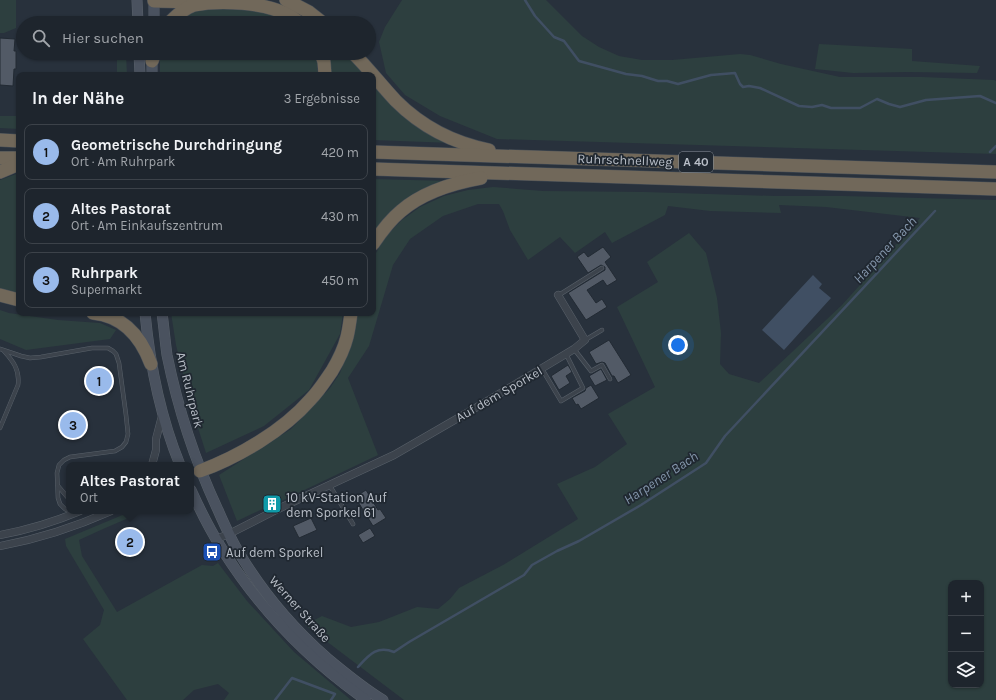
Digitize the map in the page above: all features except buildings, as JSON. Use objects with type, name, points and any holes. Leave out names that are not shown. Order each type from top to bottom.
[{"type":"highway","points":[[286,0],[314,16]]},
{"type":"highway","points":[[145,1],[238,2],[267,6],[292,16]]},
{"type":"highway","points":[[176,16],[193,6],[213,2]]},
{"type":"highway","points":[[323,60],[325,72]]},
{"type":"highway","points":[[359,60],[370,72]]},
{"type":"highway","points":[[376,78],[409,113],[425,125],[444,135],[480,148],[502,153],[536,157]]},
{"type":"highway","points":[[0,140],[16,141]]},
{"type":"highway","name":"Ruhrschnellweg","points":[[376,152],[996,172]]},
{"type":"highway","points":[[0,158],[16,158]]},
{"type":"highway","points":[[0,172],[16,165]]},
{"type":"highway","name":"Ruhrschnellweg","points":[[376,169],[996,188]]},
{"type":"highway","points":[[376,240],[385,227],[401,211],[432,192],[450,185],[486,177],[513,174],[534,174]]},
{"type":"highway","points":[[0,295],[16,299]]},
{"type":"highway","points":[[0,303],[16,306]]},
{"type":"highway","points":[[107,316],[128,327],[138,338],[147,353],[151,364]]},
{"type":"highway","points":[[194,471],[218,464],[260,442],[295,416],[310,401],[337,363],[347,338],[351,316]]},
{"type":"main road","points":[[140,16],[145,1]]},
{"type":"main road","points":[[145,1],[151,16]]},
{"type":"main road","points":[[139,60],[140,72]]},
{"type":"main road","points":[[152,72],[153,60]]},
{"type":"main road","points":[[145,316],[151,364],[162,415],[179,462]]},
{"type":"main road","name":"Am Ruhrpark","points":[[162,316],[167,354],[180,411],[188,438],[192,462]]},
{"type":"main road","name":"Werner Straße","points":[[194,471],[241,557],[256,579],[293,625],[340,669],[369,692],[383,700]]},
{"type":"main road","name":"Werner Straße","points":[[194,497],[216,539],[268,615],[323,667],[366,700]]},
{"type":"street","points":[[558,295],[585,340]]},
{"type":"street","name":"Auf dem Sporkel","points":[[216,539],[394,455],[566,354],[585,340]]},
{"type":"street","points":[[153,462],[156,450],[156,439],[162,415]]},
{"type":"street","points":[[0,535],[72,514]]},
{"type":"street","points":[[0,546],[48,535],[103,514]]},
{"type":"lane","points":[[558,295],[602,268]]},
{"type":"lane","name":"Auf dem Sporkel","points":[[585,340],[602,330]]},
{"type":"lane","points":[[2,350],[30,358],[92,348],[108,348],[116,354],[126,415],[128,434],[126,442],[122,447],[115,451],[70,457],[59,465],[57,473],[58,498],[60,504],[66,510]]},
{"type":"lane","points":[[574,349],[592,371],[602,365],[610,380]]},
{"type":"lane","points":[[0,428],[19,380],[17,368],[2,350]]},
{"type":"lane","points":[[542,368],[561,401],[583,388],[566,354]]},
{"type":"lane","points":[[58,485],[66,495]]},
{"type":"lane","points":[[330,486],[353,524]]},
{"type":"shaded area","points":[[0,0],[16,0],[16,28],[4,33],[0,33]]},
{"type":"shaded area","points":[[402,0],[546,0],[582,36],[599,47],[619,56],[642,60],[672,60],[740,54],[750,55],[781,64],[840,77],[922,77],[994,80],[996,81],[996,154],[497,139],[440,116],[405,95],[386,73],[379,42],[385,27]]},
{"type":"shaded area","points":[[200,9],[252,9],[276,16],[184,16]]},
{"type":"shaded area","points":[[819,44],[912,49],[912,61],[980,66],[977,73],[853,73],[815,69]]},
{"type":"shaded area","points":[[117,60],[126,60],[127,72],[117,72]]},
{"type":"shaded area","points":[[160,60],[317,60],[318,72],[160,72]]},
{"type":"shaded area","points":[[327,60],[352,60],[363,72],[329,72]]},
{"type":"shaded area","points":[[376,85],[452,143],[376,140]]},
{"type":"shaded area","points":[[0,116],[16,116],[16,129],[0,128]]},
{"type":"shaded area","points":[[16,174],[16,294],[0,289],[0,180]]},
{"type":"shaded area","points":[[376,179],[449,181],[376,233]]},
{"type":"shaded area","points":[[493,187],[543,191],[996,200],[996,700],[404,700],[305,625],[322,616],[351,627],[379,622],[417,607],[438,609],[450,599],[459,588],[503,565],[578,519],[557,484],[595,467],[627,444],[608,414],[655,387],[617,307],[658,282],[647,262],[689,233],[706,253],[717,298],[721,333],[720,364],[729,374],[759,383],[842,305],[920,218],[826,207],[779,205],[781,213],[710,211],[668,206],[665,215],[612,243],[605,232],[575,253],[560,237],[528,260],[510,230],[499,204],[478,204],[443,216],[410,239],[393,265],[369,346],[348,378],[378,455],[275,504],[273,501],[268,503],[269,506],[237,521],[219,475],[291,429],[330,388],[340,373],[353,337],[356,316],[376,316],[376,253],[386,236],[402,220],[420,207],[444,196],[468,190]]},
{"type":"shaded area","points":[[0,310],[16,314],[16,316],[100,323],[116,330],[110,339],[26,350],[0,339]]},
{"type":"shaded area","points":[[171,316],[343,316],[340,334],[309,390],[264,426],[206,453],[191,406],[176,345]]},
{"type":"shaded area","points":[[125,514],[138,514],[79,540],[82,556],[117,612],[202,565],[213,566],[218,563],[247,601],[294,652],[351,700],[224,700],[229,693],[218,684],[194,690],[183,700],[127,700],[83,639],[100,625],[104,610],[66,546],[65,539]]},
{"type":"water","points":[[813,275],[822,284],[819,288],[831,298],[784,350],[762,330]]},
{"type":"waterway","points":[[525,0],[535,16],[554,37],[564,41],[579,61],[658,81],[667,81],[678,84],[711,75],[735,73],[743,87],[749,86],[760,88],[799,106],[812,107],[822,105],[831,108],[860,108],[877,99],[900,107],[926,100],[980,96],[996,103]]},
{"type":"waterway","name":"Harpener Bach","points":[[990,152],[996,146]]},
{"type":"waterway","name":"Harpener Bach","points":[[358,667],[374,652],[383,650],[394,652],[524,575],[532,565],[579,541],[641,505],[706,463],[725,436],[935,211]]},
{"type":"waterway","name":"Harpener Bach","points":[[275,700],[292,678],[335,694],[331,700]]},
{"type":"place","name":"Geometrische Durchdringung","points":[[99,381]]},
{"type":"place","name":"Ruhrpark","points":[[73,425]]},
{"type":"place","name":"10 kV-Station Auf dem Sporkel 61","points":[[272,504]]},
{"type":"place","name":"Altes Pastorat","points":[[130,542]]},
{"type":"place","name":"Auf dem Sporkel","points":[[212,552]]}]
